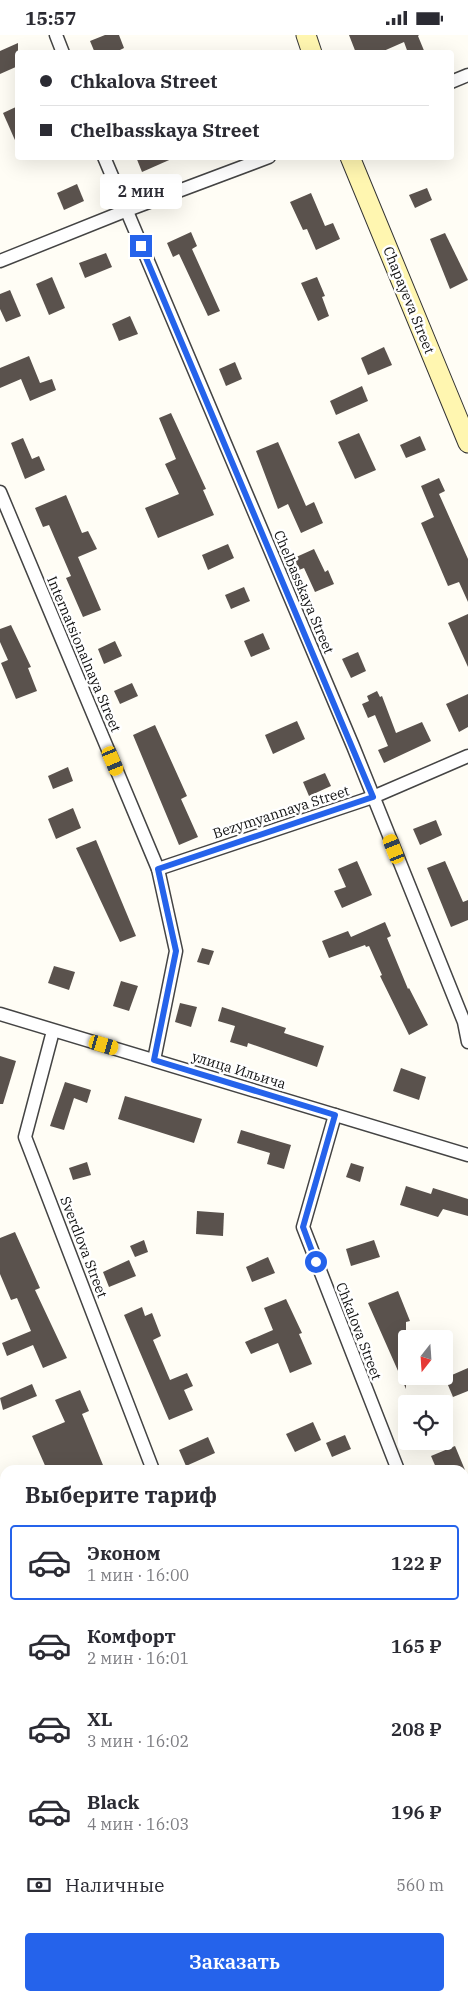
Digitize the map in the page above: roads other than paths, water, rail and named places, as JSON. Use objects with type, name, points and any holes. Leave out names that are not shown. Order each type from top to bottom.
[{"type":"main road","points":[[306,35],[311,50]]},
{"type":"main road","name":"Chapayeva Street","points":[[351,160],[468,443]]},
{"type":"street","points":[[56,35],[62,50]]},
{"type":"street","points":[[454,81],[468,75]]},
{"type":"street","name":"Chelbasskaya Street","points":[[105,160],[373,797],[464,1022],[468,1042]]},
{"type":"street","points":[[0,261],[125,211],[261,160]]},
{"type":"street","name":"Internatsionalnaya Street","points":[[0,492],[158,869],[176,951],[154,1060]]},
{"type":"street","name":"Bezymyannaya Street","points":[[158,869],[373,797],[468,756]]},
{"type":"street","name":"улица Ильича","points":[[0,1014],[468,1155]]},
{"type":"street","name":"Sverdlova Street","points":[[53,1031],[25,1137],[151,1465]]},
{"type":"street","name":"Chkalova Street","points":[[335,1115],[303,1227],[396,1465]]}]
